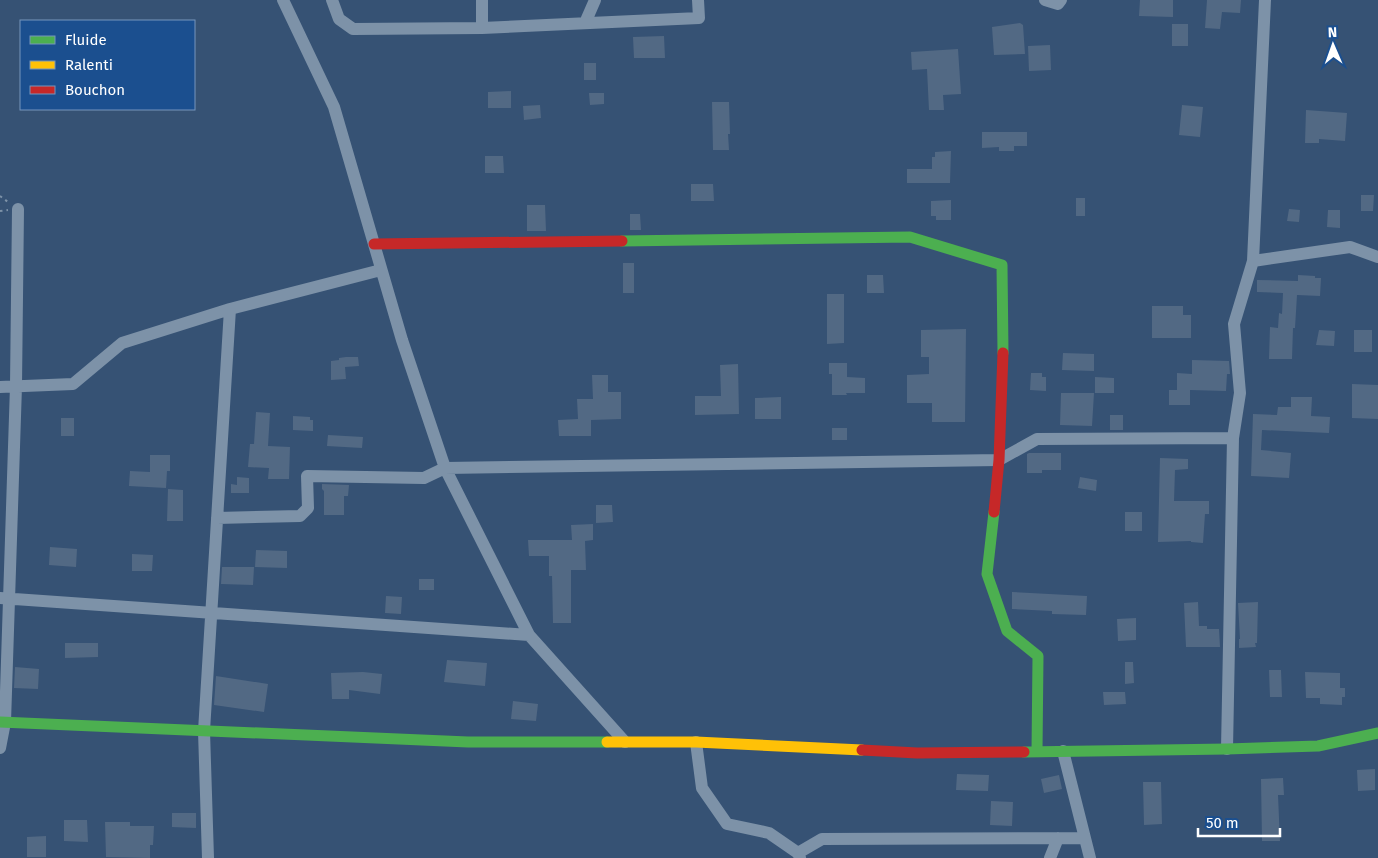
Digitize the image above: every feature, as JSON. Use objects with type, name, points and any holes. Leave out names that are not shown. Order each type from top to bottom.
[{"type":"street","points":[[284,0],[334,106],[402,340],[445,468],[529,635],[625,742]]},
{"type":"street","points":[[332,0],[339,19],[353,29],[482,28],[699,18],[698,0]]},
{"type":"street","points":[[482,0],[482,28]]},
{"type":"street","points":[[585,23],[595,0]]},
{"type":"street","points":[[1044,0],[1058,4],[1062,0]]},
{"type":"street","points":[[1227,749],[1234,438],[1240,393],[1234,324],[1254,261],[1265,0]]},
{"type":"street","points":[[0,748],[4,598],[16,386],[18,209]]},
{"type":"street","points":[[374,244],[910,238],[1002,264],[1004,340],[999,460],[987,574],[1007,631],[1038,656],[1037,751]]},
{"type":"street","points":[[1254,261],[1350,247],[1378,257]]},
{"type":"street","points":[[0,387],[73,384],[122,343],[230,308],[381,270]]},
{"type":"street","points":[[208,858],[204,731],[230,308]]},
{"type":"street","points":[[217,518],[300,516],[308,508],[307,476],[424,478],[445,468],[999,460],[1037,439],[1234,438]]},
{"type":"street","points":[[4,598],[529,635]]},
{"type":"street","points":[[2,722],[468,742],[696,742],[917,753],[1318,746],[1378,733]]},
{"type":"street","points":[[696,742],[702,788],[727,824],[769,833],[799,855],[822,839],[1085,838]]},
{"type":"street","points":[[1064,751],[1090,858]]},
{"type":"street","points":[[1050,858],[1058,838]]},
{"type":"building","points":[[1140,0],[1173,0],[1173,17],[1139,16]]},
{"type":"building","points":[[1207,0],[1241,0],[1240,13],[1222,12],[1220,29],[1205,28]]},
{"type":"building","points":[[1020,23],[1023,25],[1025,54],[994,55],[992,27]]},
{"type":"building","points":[[1172,24],[1188,24],[1188,46],[1172,46]]},
{"type":"building","points":[[664,36],[665,58],[634,58],[633,37]]},
{"type":"building","points":[[1050,45],[1051,70],[1029,71],[1028,46]]},
{"type":"building","points":[[958,49],[961,94],[943,95],[944,110],[929,110],[927,69],[912,70],[911,52]]},
{"type":"building","points":[[584,63],[596,63],[596,80],[584,80]]},
{"type":"building","points":[[511,91],[511,108],[488,108],[488,92]]},
{"type":"building","points":[[589,93],[604,93],[604,104],[590,105]]},
{"type":"building","points":[[712,102],[729,102],[729,150],[713,150]]},
{"type":"building","points":[[540,105],[541,118],[524,120],[523,106]]},
{"type":"building","points":[[1182,105],[1203,107],[1200,137],[1179,135]]},
{"type":"building","points":[[1306,110],[1347,113],[1345,141],[1319,139],[1319,143],[1305,143]]},
{"type":"building","points":[[982,132],[1027,132],[1027,146],[1014,146],[1014,151],[999,151],[999,147],[982,148]]},
{"type":"building","points":[[951,151],[950,183],[907,183],[907,169],[932,169],[932,157],[935,157],[935,152]]},
{"type":"building","points":[[485,156],[503,156],[504,173],[485,173]]},
{"type":"building","points":[[691,184],[713,184],[714,201],[691,201]]},
{"type":"building","points":[[1361,195],[1374,195],[1373,211],[1361,211]]},
{"type":"building","points":[[1076,198],[1085,198],[1085,216],[1076,216]]},
{"type":"building","points":[[951,200],[951,220],[936,220],[936,216],[931,216],[931,201]]},
{"type":"building","points":[[527,205],[545,205],[546,231],[527,231]]},
{"type":"building","points":[[1289,209],[1300,210],[1299,222],[1287,221]]},
{"type":"building","points":[[1328,210],[1340,210],[1340,228],[1327,227]]},
{"type":"building","points":[[630,214],[640,214],[641,230],[630,230]]},
{"type":"building","points":[[623,263],[634,263],[634,293],[623,293]]},
{"type":"building","points":[[867,275],[883,275],[884,293],[867,293]]},
{"type":"building","points":[[1298,275],[1321,278],[1320,296],[1297,295],[1292,359],[1269,359],[1270,327],[1278,328],[1279,313],[1282,314],[1283,293],[1257,292],[1257,280],[1298,281]]},
{"type":"building","points":[[827,294],[844,294],[844,343],[827,344]]},
{"type":"building","points":[[1152,306],[1183,306],[1183,315],[1191,315],[1191,338],[1152,338]]},
{"type":"building","points":[[966,329],[965,422],[932,422],[932,403],[907,403],[907,375],[929,374],[929,357],[921,357],[921,330]]},
{"type":"building","points":[[1319,330],[1335,331],[1334,346],[1316,345]]},
{"type":"building","points":[[1354,330],[1372,330],[1372,352],[1354,352]]},
{"type":"building","points":[[1063,353],[1094,354],[1094,371],[1062,370]]},
{"type":"building","points":[[346,357],[358,357],[359,366],[345,367],[346,379],[331,380],[331,361]]},
{"type":"building","points":[[1192,360],[1229,361],[1230,374],[1227,374],[1226,391],[1190,390],[1190,405],[1169,405],[1169,390],[1177,390],[1177,373],[1192,374]]},
{"type":"building","points":[[829,363],[847,363],[847,377],[865,378],[865,393],[832,395],[832,374],[829,374]]},
{"type":"building","points":[[738,364],[739,414],[695,415],[695,396],[721,396],[720,365]]},
{"type":"building","points":[[1031,373],[1042,373],[1042,377],[1046,377],[1046,391],[1030,390]]},
{"type":"building","points":[[592,375],[608,375],[608,392],[621,392],[621,419],[591,420],[591,436],[559,436],[558,420],[578,419],[577,399],[593,399]]},
{"type":"building","points":[[1095,377],[1114,378],[1114,393],[1095,393]]},
{"type":"building","points":[[1352,384],[1378,385],[1378,419],[1352,418]]},
{"type":"building","points":[[1061,393],[1094,393],[1092,426],[1060,425]]},
{"type":"building","points":[[781,397],[781,419],[755,419],[755,398]]},
{"type":"building","points":[[1291,397],[1312,397],[1311,416],[1330,417],[1329,433],[1262,430],[1261,450],[1291,453],[1289,478],[1251,476],[1253,414],[1277,415],[1278,407],[1291,407]]},
{"type":"building","points":[[256,412],[270,413],[268,446],[290,447],[289,479],[268,479],[269,468],[248,467],[250,444],[254,444]]},
{"type":"building","points":[[1110,415],[1123,415],[1123,430],[1110,430]]},
{"type":"building","points":[[293,416],[310,417],[310,420],[313,420],[313,431],[293,430]]},
{"type":"building","points":[[61,418],[74,418],[74,436],[61,436]]},
{"type":"building","points":[[832,428],[847,428],[847,440],[832,440]]},
{"type":"building","points":[[328,435],[363,437],[362,448],[327,446]]},
{"type":"building","points":[[1061,453],[1061,470],[1042,470],[1042,473],[1027,473],[1027,454]]},
{"type":"building","points":[[150,455],[170,455],[170,471],[167,471],[166,488],[129,486],[130,471],[150,472]]},
{"type":"building","points":[[1160,458],[1188,459],[1188,469],[1175,470],[1174,501],[1209,501],[1209,514],[1205,514],[1203,543],[1191,541],[1158,542]]},
{"type":"building","points":[[237,477],[249,478],[249,493],[231,493],[231,484],[237,485]]},
{"type":"building","points":[[1080,477],[1097,480],[1096,491],[1078,488]]},
{"type":"building","points":[[322,484],[349,485],[348,496],[344,496],[344,515],[324,515],[324,491]]},
{"type":"building","points":[[168,489],[183,490],[183,521],[167,521]]},
{"type":"building","points":[[596,505],[612,505],[613,522],[596,523]]},
{"type":"building","points":[[1125,512],[1142,512],[1142,531],[1125,531]]},
{"type":"building","points":[[593,524],[593,540],[585,541],[586,570],[571,570],[571,623],[553,623],[552,576],[549,576],[549,556],[529,556],[528,540],[572,540],[571,525]]},
{"type":"building","points":[[50,547],[77,549],[76,567],[49,565]]},
{"type":"building","points":[[256,550],[287,551],[287,568],[255,567]]},
{"type":"building","points":[[132,554],[153,555],[152,571],[132,571]]},
{"type":"building","points":[[222,567],[254,567],[253,585],[221,584]]},
{"type":"building","points":[[419,579],[434,579],[434,590],[419,590]]},
{"type":"building","points":[[1012,592],[1087,596],[1086,615],[1052,614],[1052,611],[1012,609]]},
{"type":"building","points":[[386,596],[402,597],[401,614],[385,613]]},
{"type":"building","points":[[1198,602],[1199,626],[1207,626],[1207,629],[1219,629],[1220,647],[1186,647],[1184,603]]},
{"type":"building","points":[[1258,602],[1256,647],[1239,648],[1238,603]]},
{"type":"building","points":[[1136,618],[1136,640],[1118,641],[1117,619]]},
{"type":"building","points":[[65,643],[98,643],[98,657],[65,658]]},
{"type":"building","points":[[447,660],[487,663],[485,686],[444,682]]},
{"type":"building","points":[[1125,662],[1133,662],[1134,683],[1125,684]]},
{"type":"building","points":[[15,667],[39,669],[38,689],[14,688]]},
{"type":"building","points":[[1269,670],[1281,670],[1282,697],[1270,697]]},
{"type":"building","points":[[363,672],[382,674],[380,694],[349,690],[349,699],[332,699],[331,673]]},
{"type":"building","points":[[1305,672],[1340,673],[1340,688],[1345,688],[1345,697],[1342,697],[1342,705],[1320,704],[1320,698],[1306,698]]},
{"type":"building","points":[[216,676],[268,684],[264,712],[214,705]]},
{"type":"building","points":[[1103,692],[1125,692],[1126,704],[1104,705]]},
{"type":"building","points":[[513,701],[538,704],[536,721],[511,719]]},
{"type":"building","points":[[1375,769],[1375,790],[1358,791],[1357,770]]},
{"type":"building","points":[[957,774],[989,775],[988,791],[956,790]]},
{"type":"building","points":[[1059,775],[1062,789],[1044,793],[1041,779]]},
{"type":"building","points":[[1283,778],[1284,795],[1278,795],[1280,841],[1262,841],[1261,779]]},
{"type":"building","points":[[1143,782],[1161,782],[1162,824],[1144,825]]},
{"type":"building","points":[[991,801],[1013,802],[1012,826],[990,825]]},
{"type":"building","points":[[172,813],[196,813],[196,828],[172,827]]},
{"type":"building","points":[[64,820],[87,820],[88,842],[64,841]]},
{"type":"building","points":[[105,822],[130,822],[130,826],[154,826],[153,845],[150,845],[150,858],[106,857]]},
{"type":"building","points":[[46,836],[46,857],[27,857],[27,837]]},
{"type":"traffic: fast","points":[[622,241],[910,237],[1002,265],[1003,353]]},
{"type":"traffic: fast","points":[[994,512],[987,574],[1007,631],[1038,656],[1037,751]]},
{"type":"traffic: fast","points":[[0,722],[468,742],[607,742]]},
{"type":"traffic: fast","points":[[1024,752],[1318,746],[1378,733]]},
{"type":"traffic: slow","points":[[607,742],[696,742],[862,750]]},
{"type":"traffic: jam","points":[[374,244],[622,241]]},
{"type":"traffic: jam","points":[[994,512],[999,460],[1003,353]]},
{"type":"traffic: jam","points":[[862,750],[917,753],[1024,752]]}]
